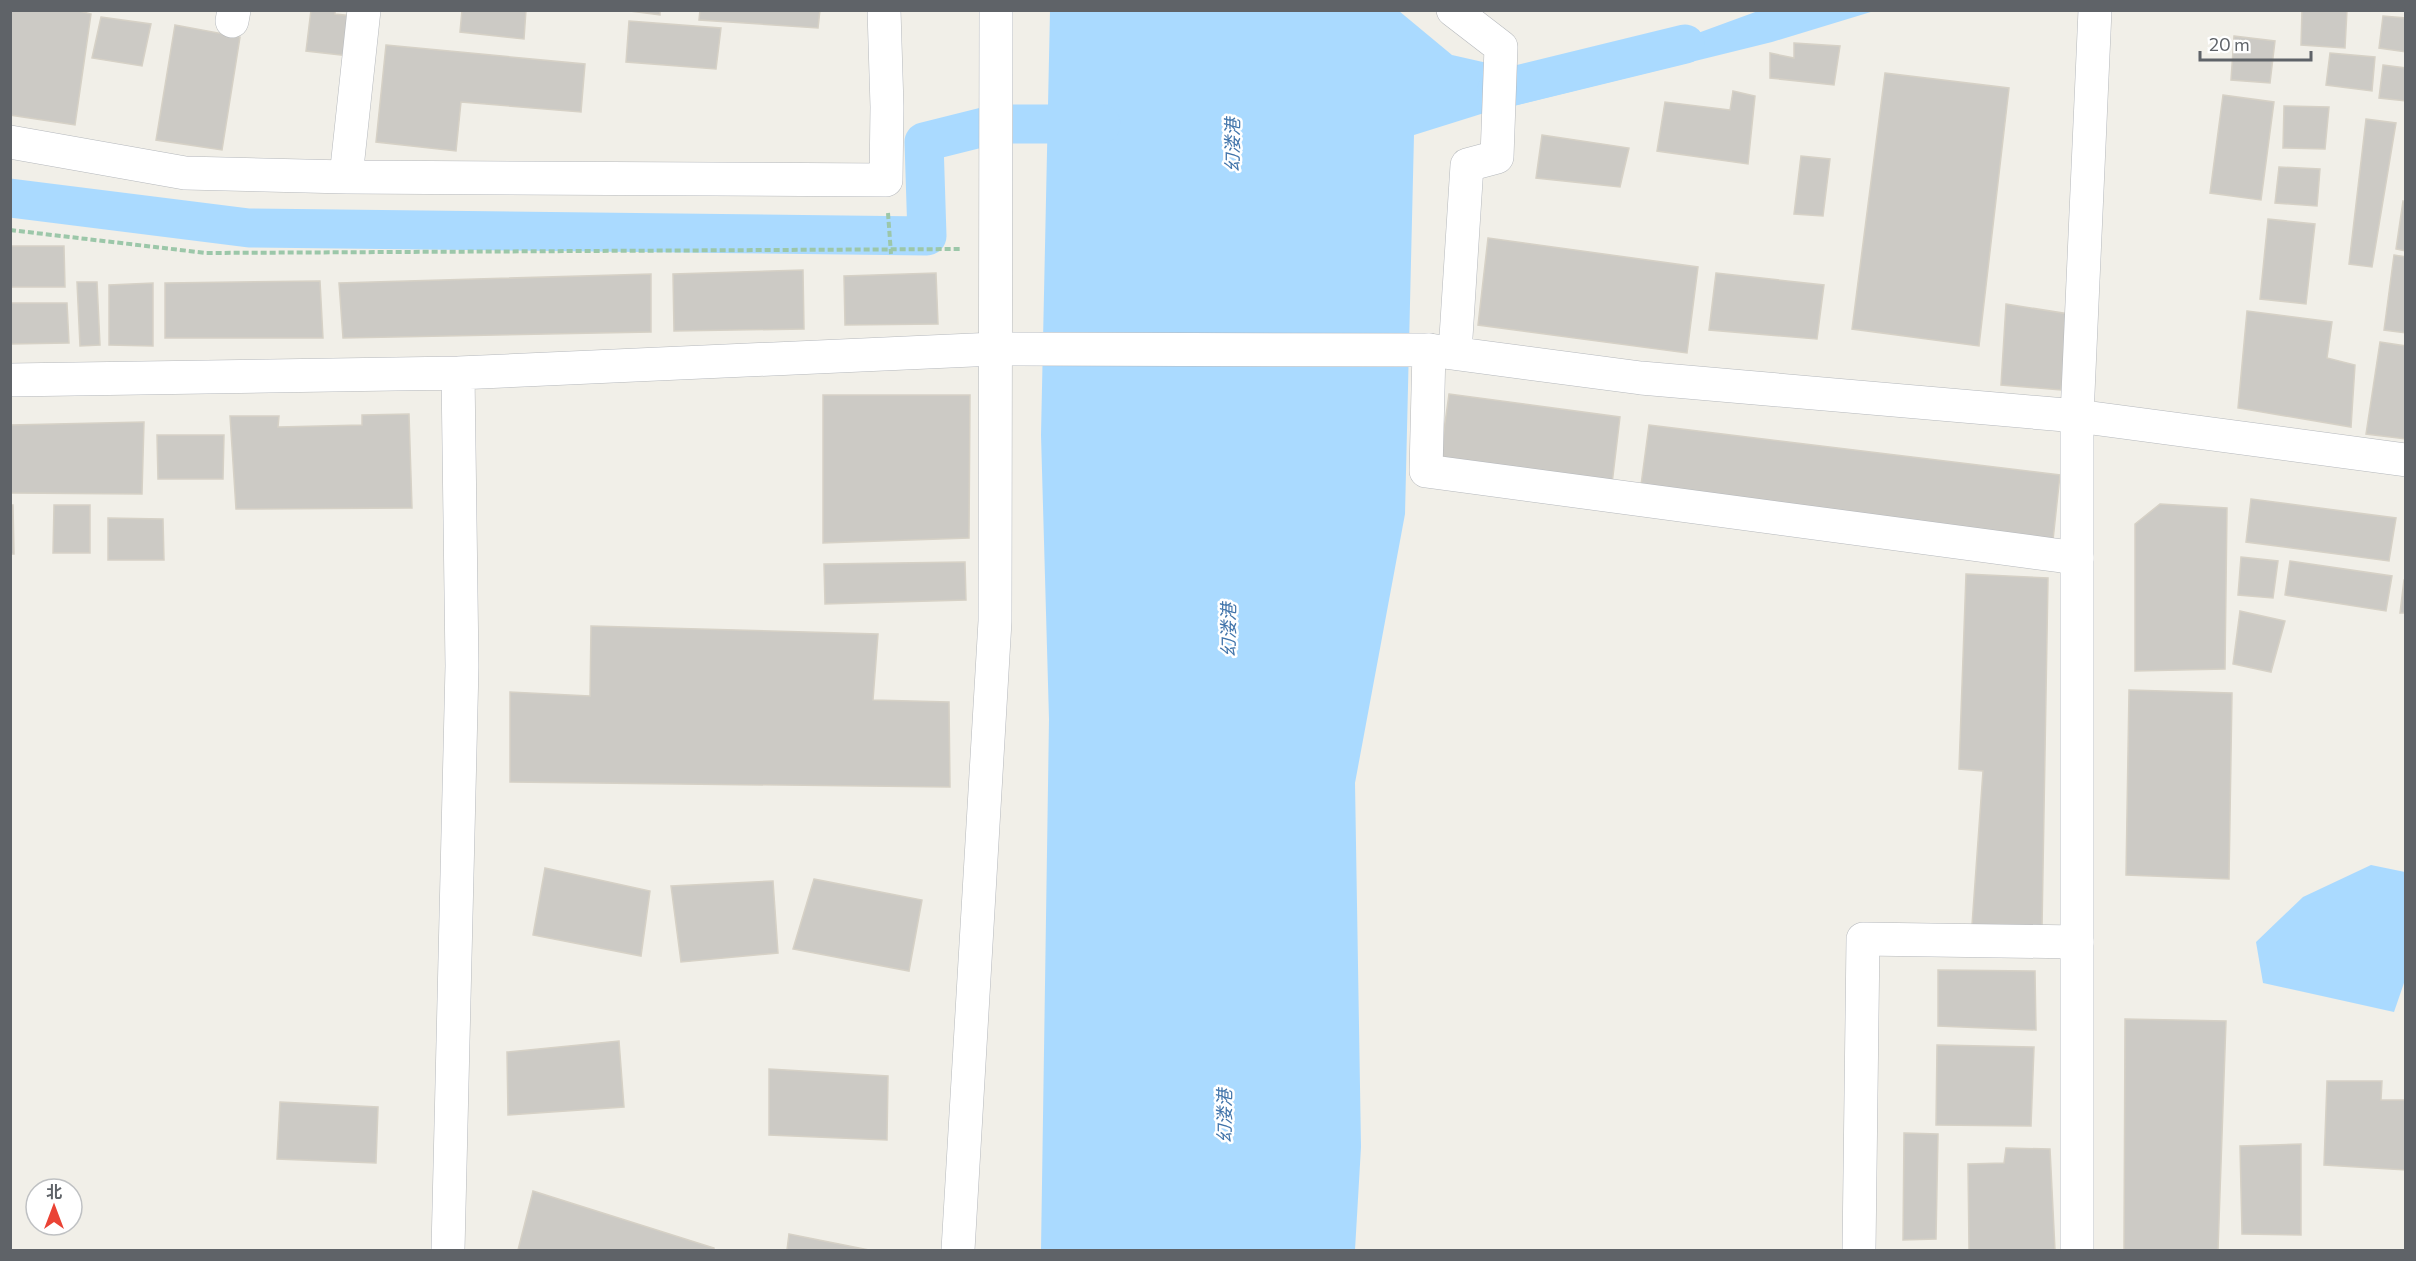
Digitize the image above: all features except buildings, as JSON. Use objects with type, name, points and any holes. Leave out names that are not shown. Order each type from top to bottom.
[{"type":"street","points":[[346,177],[364,10]]},
{"type":"street","points":[[10,142],[184,173],[346,177],[886,180],[887,107],[884,10]]},
{"type":"street","points":[[958,1251],[995,621],[996,10]]},
{"type":"street","points":[[1453,10],[1501,47],[1497,158],[1467,165],[1426,471],[2077,558]]},
{"type":"street","points":[[2077,1251],[2077,416],[2095,10]]},
{"type":"street","points":[[10,380],[458,373],[1033,348],[1442,351],[1641,378],[2077,416],[2406,460]]},
{"type":"street","points":[[448,1251],[462,666],[458,373]]},
{"type":"street","points":[[1859,1251],[1863,939],[2077,942]]},
{"type":"path","points":[[10,230],[206,253],[970,249]]},
{"type":"water","name":"幻溇港","points":[[1050,11],[1399,11],[1452,55],[1567,81],[1758,11],[1874,11],[1772,42],[1481,114],[1414,135],[1405,514],[1355,783],[1361,1147],[1355,1250],[1041,1250],[1049,719],[1041,435]]},
{"type":"water","points":[[2371,865],[2405,872],[2405,980],[2394,1012],[2263,983],[2256,942],[2303,897]]},
{"type":"waterway","points":[[1497,90],[1685,44]]},
{"type":"waterway","points":[[10,198],[249,228],[927,236],[924,142],[996,124],[1101,124]]}]
